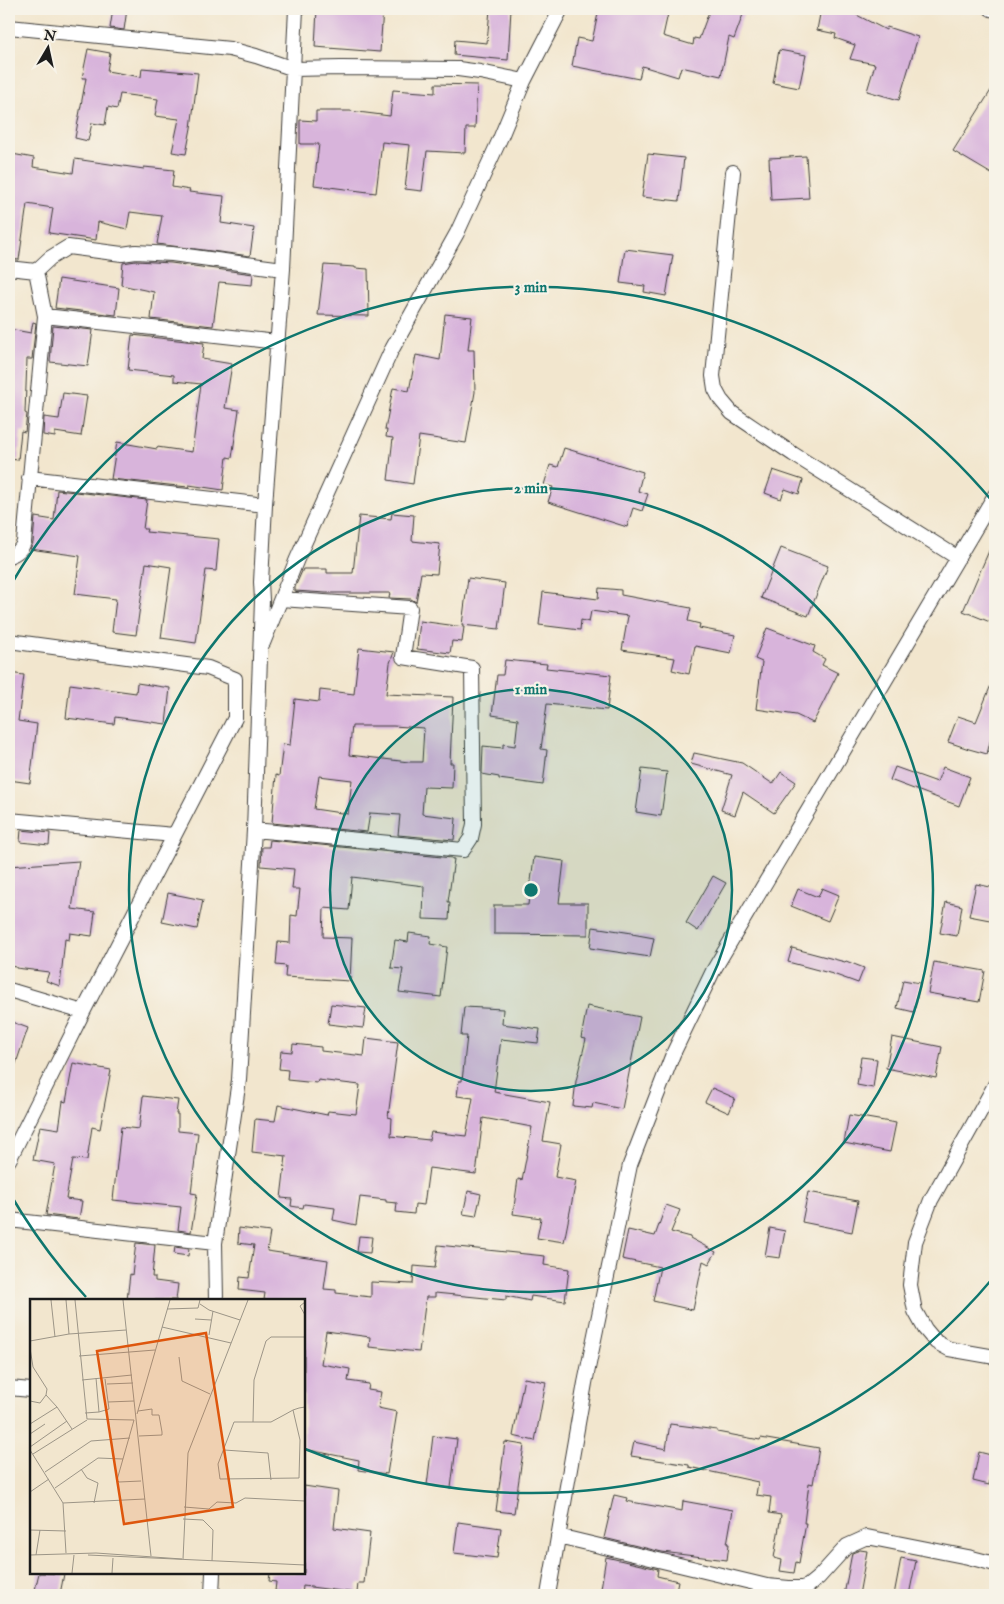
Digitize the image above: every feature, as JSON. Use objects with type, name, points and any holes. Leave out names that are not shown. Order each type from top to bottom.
[{"type":"street","points":[[216,1299],[215,1243],[239,1080],[254,830],[265,505],[283,269],[296,9]]},
{"type":"street","points":[[259,654],[297,559],[392,351],[457,233],[524,81],[561,9]]},
{"type":"street","points":[[991,9],[995,10]]},
{"type":"street","points":[[9,27],[230,49],[294,69],[458,69],[524,81]]},
{"type":"street","points":[[733,172],[713,376],[715,389],[721,400],[732,413],[958,558]]},
{"type":"street","points":[[9,268],[36,271],[50,258],[68,247],[122,254],[136,252],[172,254],[283,269]]},
{"type":"street","points":[[9,556],[16,554],[24,542],[45,316],[36,271]]},
{"type":"street","points":[[45,316],[277,342]]},
{"type":"street","points":[[29,478],[265,505]]},
{"type":"street","points":[[548,1595],[585,1383],[630,1165],[673,1054],[713,971],[995,495]]},
{"type":"street","points":[[254,830],[463,850],[471,838],[474,824],[472,668],[403,658],[410,608],[280,600]]},
{"type":"street","points":[[9,641],[208,668],[235,679],[235,718],[9,1160]]},
{"type":"street","points":[[9,820],[174,835]]},
{"type":"street","points":[[9,990],[83,1012]]},
{"type":"street","points":[[995,1085],[931,1200],[915,1242],[910,1285],[914,1310],[925,1329],[936,1342],[949,1349],[995,1357]]},
{"type":"street","points":[[9,1220],[215,1243]]},
{"type":"street","points":[[9,1388],[30,1390]]},
{"type":"street","points":[[558,1536],[767,1586],[789,1588],[808,1586],[847,1546],[867,1537],[995,1564]]},
{"type":"street","points":[[212,1595],[213,1574]]},
{"type":"building","points":[[113,9],[127,9],[124,30],[110,28]]},
{"type":"building","points":[[317,9],[383,9],[380,52],[315,47]]},
{"type":"building","points":[[490,9],[511,9],[508,60],[454,55],[455,40],[487,43]]},
{"type":"building","points":[[599,9],[669,9],[663,36],[693,45],[694,38],[699,39],[710,9],[745,9],[734,39],[729,37],[721,76],[681,67],[678,77],[642,66],[639,79],[572,66],[577,38],[592,41]]},
{"type":"building","points":[[821,9],[845,9],[886,30],[887,27],[918,37],[899,100],[867,91],[875,64],[850,59],[855,45],[835,38],[836,34],[817,30]]},
{"type":"building","points":[[88,49],[110,53],[107,71],[141,77],[142,68],[198,73],[186,154],[172,152],[179,119],[155,116],[158,99],[120,94],[117,109],[108,107],[105,125],[92,123],[88,141],[75,138],[86,78],[82,78]]},
{"type":"building","points":[[779,50],[806,55],[799,88],[773,83]]},
{"type":"building","points":[[435,84],[477,85],[475,128],[466,128],[465,153],[427,151],[422,191],[405,189],[410,145],[382,142],[376,193],[314,185],[319,144],[300,144],[300,120],[316,121],[316,111],[350,111],[390,116],[393,90],[435,93]]},
{"type":"building","points":[[995,84],[995,176],[953,151]]},
{"type":"building","points":[[12,154],[34,158],[33,167],[73,173],[75,159],[144,169],[144,167],[174,170],[172,187],[190,190],[189,192],[224,196],[221,223],[254,228],[250,256],[157,244],[162,216],[130,212],[127,229],[98,222],[96,240],[49,233],[53,208],[27,204],[19,260],[9,259],[9,171]]},
{"type":"building","points":[[648,154],[684,158],[679,201],[642,197]]},
{"type":"building","points":[[806,156],[809,198],[771,200],[769,158]]},
{"type":"building","points":[[625,249],[673,255],[666,296],[644,292],[645,286],[620,283]]},
{"type":"building","points":[[136,261],[171,263],[253,274],[252,285],[219,282],[213,326],[151,319],[154,292],[121,285],[123,263]]},
{"type":"building","points":[[324,265],[368,269],[369,316],[318,315]]},
{"type":"building","points":[[59,279],[119,288],[116,315],[55,308]]},
{"type":"building","points":[[445,314],[472,317],[468,350],[474,350],[475,392],[466,443],[419,436],[413,484],[388,480],[393,438],[386,437],[387,430],[385,430],[393,388],[409,391],[416,355],[440,360]]},
{"type":"building","points":[[33,322],[36,323],[32,359],[27,359],[25,413],[27,414],[25,432],[21,431],[18,460],[9,459],[9,329],[31,333]]},
{"type":"building","points":[[53,326],[93,330],[88,366],[50,362]]},
{"type":"building","points":[[132,335],[204,343],[202,359],[232,364],[225,408],[239,410],[232,458],[227,457],[223,490],[189,485],[188,487],[111,479],[117,442],[157,449],[157,447],[192,452],[201,384],[174,381],[174,375],[128,370]]},
{"type":"building","points":[[63,393],[87,396],[81,436],[55,432],[55,437],[43,435],[44,417],[59,419]]},
{"type":"building","points":[[564,448],[643,472],[638,491],[648,494],[642,511],[633,508],[627,527],[548,502],[553,487],[544,485],[550,465],[558,467]]},
{"type":"building","points":[[773,470],[803,480],[799,494],[785,489],[781,499],[765,493]]},
{"type":"building","points":[[57,490],[147,500],[143,529],[147,529],[146,532],[219,539],[216,571],[206,570],[196,643],[161,638],[171,567],[146,563],[136,635],[112,632],[116,599],[75,594],[80,556],[30,549],[33,543],[35,517],[54,520]]},
{"type":"building","points":[[392,513],[414,515],[412,541],[440,544],[437,574],[421,573],[416,602],[411,599],[389,598],[390,593],[295,591],[303,569],[327,569],[327,573],[353,573],[359,516],[391,519]]},
{"type":"building","points":[[995,537],[995,624],[963,611]]},
{"type":"building","points":[[781,548],[828,566],[808,616],[761,598]]},
{"type":"building","points":[[468,578],[505,583],[499,629],[462,625]]},
{"type":"building","points":[[599,588],[621,590],[621,595],[691,608],[688,621],[700,624],[699,628],[735,635],[731,653],[695,646],[689,674],[672,670],[675,658],[622,650],[628,616],[591,611],[589,622],[581,620],[580,630],[539,625],[543,592],[598,599]]},
{"type":"building","points":[[420,621],[464,627],[462,642],[452,641],[450,653],[417,649]]},
{"type":"building","points":[[767,628],[815,646],[813,652],[825,659],[822,665],[838,673],[813,723],[796,715],[756,709],[762,662],[755,659]]},
{"type":"building","points":[[359,648],[394,652],[390,663],[386,694],[453,697],[450,763],[453,763],[452,788],[424,787],[422,814],[456,818],[454,840],[398,835],[400,815],[370,813],[367,832],[272,823],[276,775],[279,776],[283,744],[290,745],[295,699],[319,702],[320,690],[354,694]],"holes":[[[352,726],[424,728],[422,762],[349,755]],[[319,776],[352,780],[348,814],[314,809]]]},
{"type":"building","points":[[505,660],[547,664],[546,668],[611,675],[607,710],[547,704],[541,749],[547,750],[543,785],[499,779],[499,777],[482,774],[483,746],[503,748],[503,744],[515,746],[518,719],[492,715],[497,675],[503,675]]},
{"type":"building","points":[[9,673],[24,675],[18,721],[37,724],[30,783],[9,780]]},
{"type":"building","points":[[995,675],[995,722],[987,754],[948,742],[958,716],[976,722]]},
{"type":"building","points":[[137,683],[170,688],[166,724],[115,717],[114,724],[66,718],[70,684],[136,693]]},
{"type":"building","points":[[694,753],[742,763],[773,784],[781,772],[796,782],[774,813],[743,792],[735,815],[721,810],[732,775],[691,764]]},
{"type":"building","points":[[895,767],[937,782],[943,767],[970,777],[959,806],[890,780]]},
{"type":"building","points":[[642,769],[667,772],[661,816],[636,812]]},
{"type":"building","points":[[21,830],[50,833],[49,845],[20,842]]},
{"type":"building","points":[[270,840],[452,858],[454,859],[448,902],[450,902],[449,920],[423,919],[424,886],[352,877],[349,910],[324,908],[323,937],[352,938],[350,981],[285,977],[286,966],[276,965],[278,942],[290,943],[291,915],[297,916],[300,889],[292,889],[294,869],[261,866],[262,847],[269,847]]},
{"type":"building","points":[[534,857],[564,861],[559,903],[588,903],[588,935],[494,934],[494,905],[528,905]]},
{"type":"building","points":[[79,861],[72,909],[95,912],[92,936],[70,933],[69,940],[65,939],[60,986],[46,981],[49,972],[9,966],[9,866]]},
{"type":"building","points":[[713,876],[726,883],[698,931],[686,923]]},
{"type":"building","points":[[976,884],[995,888],[995,921],[969,916]]},
{"type":"building","points":[[822,888],[839,895],[828,921],[791,906],[798,889],[818,897]]},
{"type":"building","points":[[168,893],[203,900],[197,929],[162,922]]},
{"type":"building","points":[[946,902],[962,906],[957,936],[940,933]]},
{"type":"building","points":[[593,927],[654,938],[650,957],[590,948]]},
{"type":"building","points":[[409,933],[431,936],[430,944],[447,947],[441,997],[399,992],[403,969],[391,968],[395,940],[408,942]]},
{"type":"building","points":[[792,948],[846,961],[864,968],[858,983],[788,962]]},
{"type":"building","points":[[934,962],[985,971],[979,1002],[928,993]]},
{"type":"building","points":[[903,980],[920,983],[914,1012],[897,1008]]},
{"type":"building","points":[[331,1004],[366,1008],[363,1028],[328,1024]]},
{"type":"building","points":[[587,1006],[640,1017],[622,1109],[593,1103],[592,1108],[573,1106],[576,1081],[586,1039],[581,1038]]},
{"type":"building","points":[[464,1007],[503,1009],[502,1024],[540,1029],[538,1043],[501,1039],[494,1092],[550,1102],[543,1141],[561,1144],[555,1177],[576,1181],[564,1242],[537,1238],[541,1218],[513,1214],[518,1179],[522,1180],[532,1127],[483,1118],[476,1174],[429,1168],[424,1205],[415,1204],[414,1214],[396,1212],[397,1203],[360,1197],[356,1225],[333,1220],[335,1208],[304,1204],[303,1208],[291,1206],[292,1199],[281,1198],[286,1156],[252,1152],[255,1119],[275,1121],[278,1105],[327,1115],[328,1111],[356,1114],[360,1085],[318,1080],[317,1083],[287,1080],[288,1070],[279,1069],[281,1051],[292,1052],[293,1044],[321,1047],[321,1051],[364,1056],[366,1038],[398,1042],[388,1117],[392,1118],[391,1136],[429,1140],[431,1132],[466,1136],[473,1098],[457,1096],[459,1081],[462,1081],[467,1036],[461,1036]]},
{"type":"building","points":[[9,1021],[28,1028],[11,1078],[9,1077]]},
{"type":"building","points":[[892,1037],[942,1047],[936,1078],[886,1068]]},
{"type":"building","points":[[861,1057],[877,1059],[873,1088],[857,1085]]},
{"type":"building","points":[[73,1063],[111,1070],[100,1129],[92,1127],[87,1160],[73,1159],[66,1199],[82,1201],[79,1219],[46,1215],[55,1164],[33,1160],[40,1126],[59,1129],[63,1101],[66,1102]]},
{"type":"building","points":[[712,1088],[735,1098],[729,1113],[705,1102]]},
{"type":"building","points":[[143,1096],[178,1100],[176,1114],[178,1114],[178,1131],[198,1133],[191,1193],[197,1194],[191,1232],[178,1230],[181,1207],[113,1200],[121,1127],[139,1129]]},
{"type":"building","points":[[849,1115],[896,1123],[890,1152],[844,1143]]},
{"type":"building","points":[[468,1191],[481,1194],[476,1216],[463,1214]]},
{"type":"building","points":[[808,1192],[858,1201],[852,1232],[802,1222]]},
{"type":"building","points":[[666,1205],[680,1210],[671,1232],[690,1237],[716,1252],[709,1264],[703,1261],[693,1310],[653,1301],[660,1267],[622,1259],[628,1230],[655,1236]]},
{"type":"building","points":[[239,1228],[270,1232],[267,1251],[328,1260],[324,1289],[336,1290],[336,1293],[371,1297],[371,1282],[413,1284],[414,1266],[435,1268],[438,1245],[545,1256],[544,1265],[569,1269],[565,1301],[531,1296],[530,1301],[506,1296],[506,1300],[435,1293],[435,1297],[426,1297],[419,1352],[369,1347],[370,1337],[326,1331],[321,1364],[350,1369],[348,1381],[369,1384],[368,1390],[381,1392],[378,1408],[397,1412],[387,1474],[358,1470],[359,1460],[305,1449],[305,1299],[264,1299],[265,1293],[239,1290],[240,1277],[249,1278],[254,1245],[238,1243]]},
{"type":"building","points":[[770,1228],[785,1231],[780,1258],[765,1256]]},
{"type":"building","points":[[359,1236],[372,1237],[370,1253],[357,1252]]},
{"type":"building","points":[[136,1243],[155,1245],[152,1277],[155,1277],[155,1281],[178,1284],[176,1299],[127,1299],[130,1274],[132,1275]]},
{"type":"building","points":[[175,1247],[189,1249],[188,1256],[174,1254]]},
{"type":"building","points":[[524,1378],[546,1382],[535,1441],[513,1436]]},
{"type":"building","points":[[670,1424],[717,1430],[717,1432],[760,1440],[761,1438],[819,1448],[813,1484],[809,1483],[804,1523],[806,1523],[799,1563],[796,1562],[794,1573],[780,1571],[782,1560],[774,1558],[781,1515],[769,1513],[771,1497],[756,1495],[758,1482],[689,1467],[689,1465],[631,1456],[634,1442],[666,1449]]},
{"type":"building","points":[[433,1436],[457,1439],[451,1488],[427,1485]]},
{"type":"building","points":[[505,1442],[524,1445],[514,1513],[496,1511]]},
{"type":"building","points":[[979,1452],[995,1456],[989,1485],[973,1481]]},
{"type":"building","points":[[305,1486],[338,1491],[334,1528],[370,1533],[364,1583],[358,1583],[357,1593],[303,1586],[302,1595],[275,1591],[276,1582],[269,1581],[270,1574],[305,1574]]},
{"type":"building","points":[[614,1495],[627,1498],[626,1501],[682,1511],[683,1501],[733,1510],[727,1544],[729,1544],[727,1560],[662,1552],[604,1538]]},
{"type":"building","points":[[458,1522],[501,1528],[497,1558],[454,1553]]},
{"type":"building","points":[[860,1550],[867,1551],[859,1595],[844,1595],[852,1553]]},
{"type":"building","points":[[606,1557],[658,1569],[657,1576],[678,1581],[675,1595],[600,1595]]},
{"type":"building","points":[[901,1558],[916,1561],[909,1595],[894,1595]]},
{"type":"building","points":[[39,1574],[64,1574],[60,1594],[35,1590]]}]
